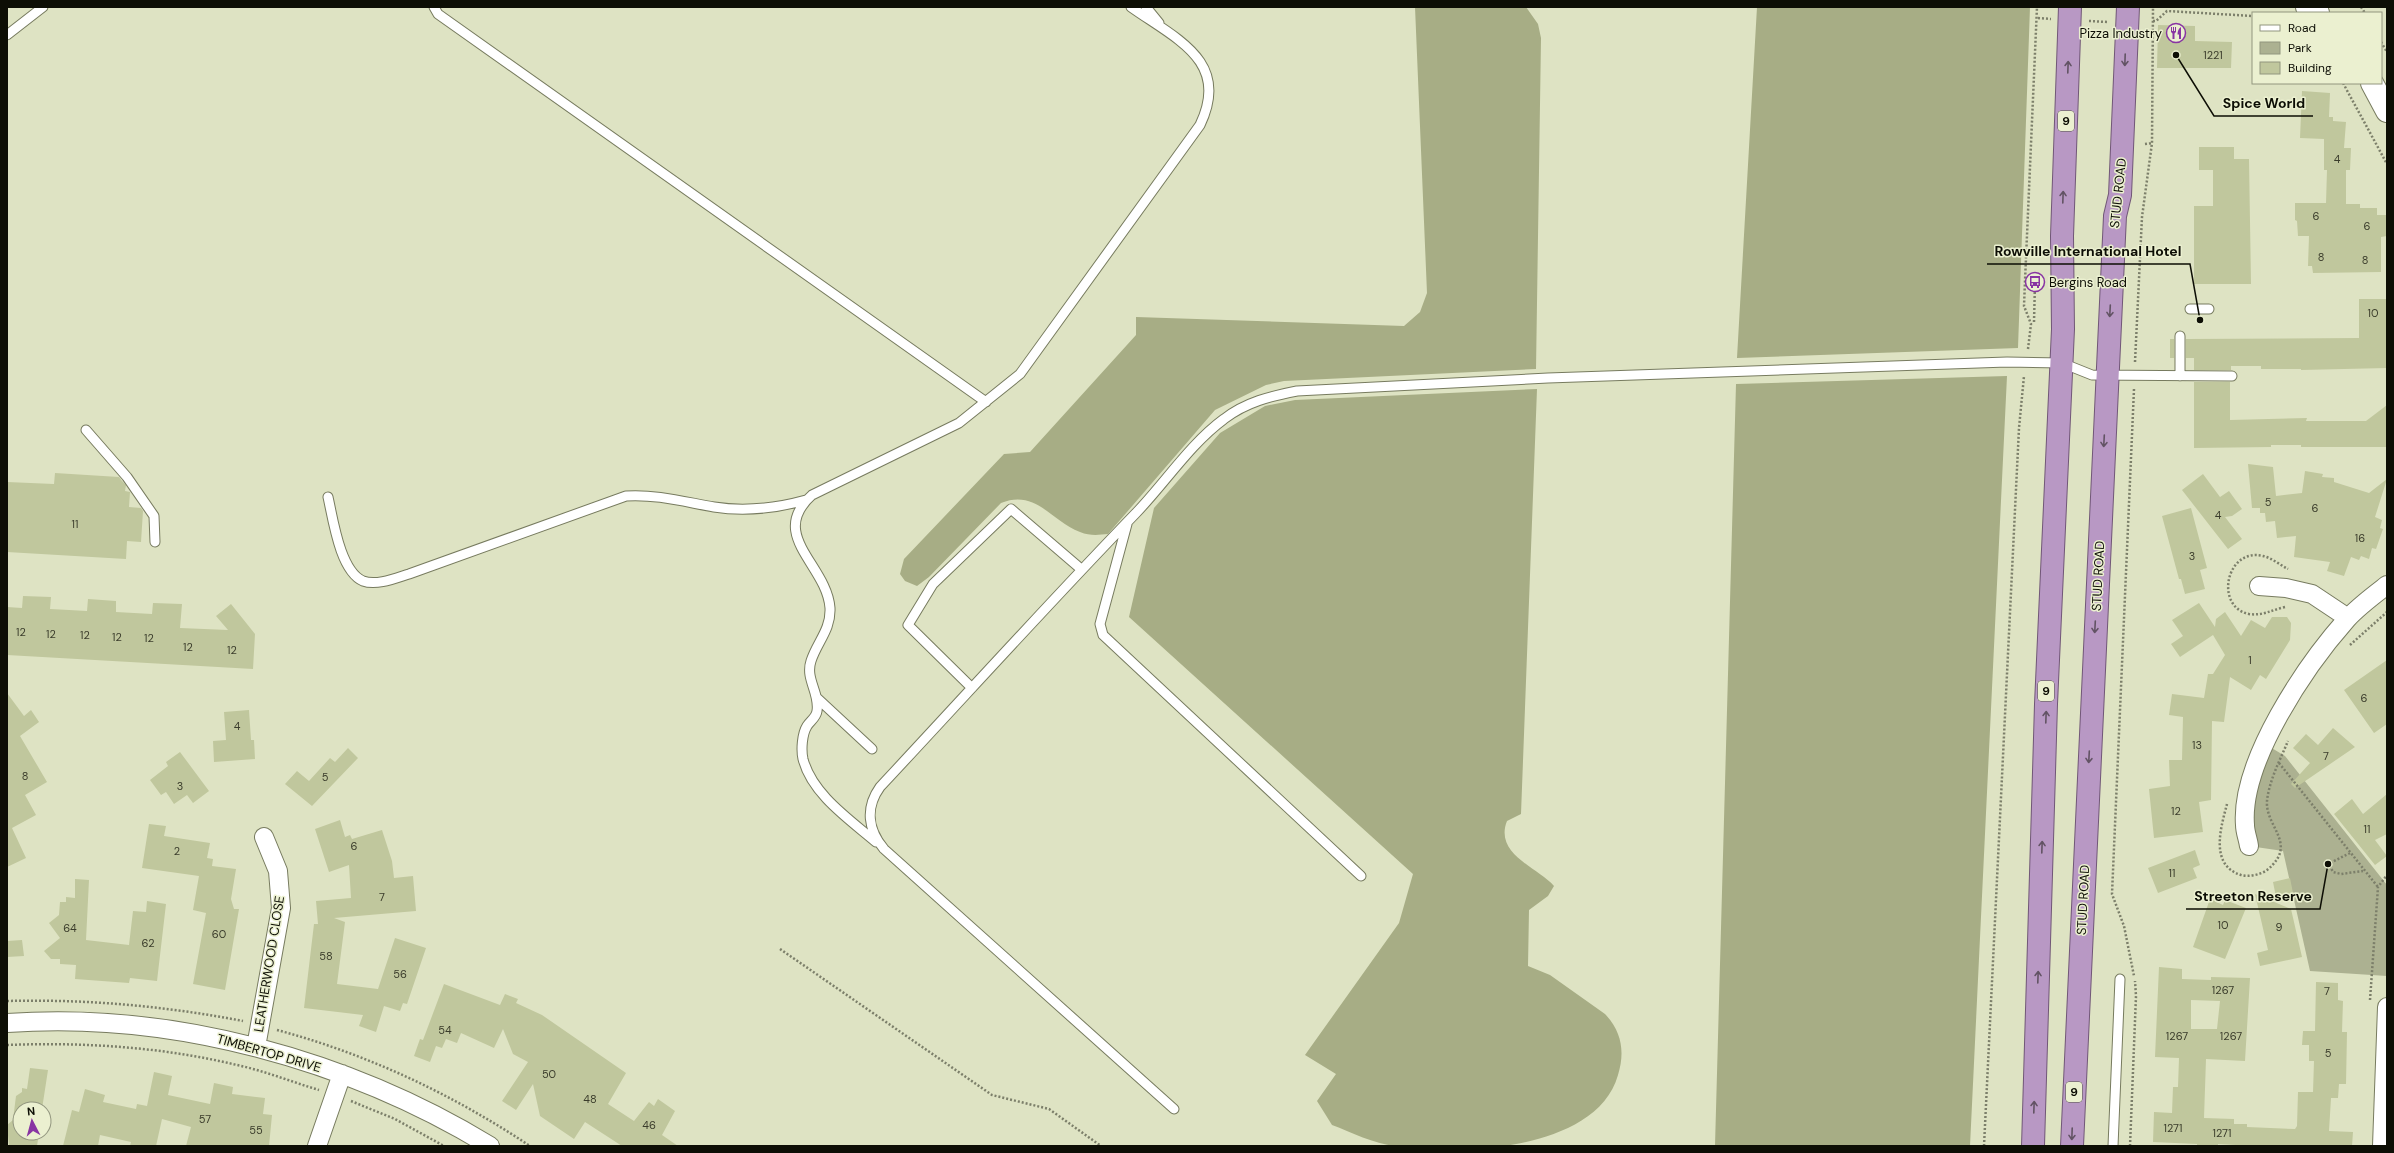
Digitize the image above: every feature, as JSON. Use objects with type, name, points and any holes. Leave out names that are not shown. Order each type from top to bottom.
[{"type":"highway","name":"9","points":[[2033,1146],[2046,704],[2062,363],[2062,236],[2070,14]]},
{"type":"highway","name":"STUD ROAD","points":[[2072,1146],[2107,375],[2115,216],[2120,195],[2127,15]]},
{"type":"main road","points":[[2307,7],[2316,12]]},
{"type":"main road","points":[[2373,84],[2387,112]]},
{"type":"street","points":[[2249,846],[2245,825],[2246,803],[2253,775],[2263,748],[2295,689],[2348,618],[2387,585]]},
{"type":"street","points":[[2259,586],[2286,588],[2312,594],[2348,618]]},
{"type":"street","name":"LEATHERWOOD CLOSE","points":[[256,1047],[281,908],[278,871],[264,837]]},
{"type":"street","points":[[2382,1146],[2387,1007]]},
{"type":"street","name":"TIMBERTOP DRIVE","points":[[7,1023],[50,1022],[120,1025],[209,1037],[256,1047],[342,1074],[427,1111],[490,1146]]},
{"type":"street","points":[[317,1146],[342,1074]]},
{"type":"lane","points":[[7,35],[43,7]]},
{"type":"lane","points":[[434,7],[438,14],[986,402]]},
{"type":"lane","points":[[1131,7],[1166,32],[1197,57],[1207,75],[1210,98],[1209,108],[1200,126],[1020,374],[959,423],[812,495],[806,500],[796,517],[795,534],[800,546],[824,586],[830,616],[827,629],[810,662],[809,679],[816,697],[817,713],[807,726],[802,747],[802,757],[810,778],[816,786],[843,812],[1174,1109]]},
{"type":"lane","points":[[1146,7],[1166,32]]},
{"type":"lane","points":[[2190,309],[2209,309]]},
{"type":"lane","points":[[2180,336],[2180,376]]},
{"type":"lane","points":[[884,849],[878,841],[872,827],[869,810],[872,798],[880,787],[1211,430],[1225,418],[1259,400],[1297,391],[1540,378],[2025,363],[2062,363],[2092,375],[2232,376]]},
{"type":"lane","points":[[86,430],[127,477],[154,516],[154,542]]},
{"type":"lane","points":[[328,497],[341,550],[345,559],[356,575],[363,580],[372,582],[382,582],[409,574],[626,496],[659,496],[733,509],[774,507],[806,500]]},
{"type":"lane","points":[[972,688],[908,625],[933,584],[1011,509],[1081,569]]},
{"type":"lane","points":[[1127,522],[1100,624],[1103,635],[1361,876]]},
{"type":"lane","points":[[816,697],[872,749]]},
{"type":"lane","points":[[2113,1146],[2120,979]]},
{"type":"path","points":[[1984,1146],[2019,428],[2025,363],[2031,324],[2024,306],[2037,7]]},
{"type":"path","points":[[2130,1146],[2135,984],[2124,926],[2112,894],[2142,217],[2152,143],[2153,7]]},
{"type":"path","points":[[2153,23],[2166,11],[2252,16]]},
{"type":"path","points":[[2037,18],[2070,14],[2127,15],[2153,23]]},
{"type":"path","points":[[2344,84],[2387,164]]},
{"type":"path","points":[[2145,144],[2152,143]]},
{"type":"path","points":[[2025,282],[2035,282],[2034,322]]},
{"type":"path","points":[[2346,650],[2387,612]]},
{"type":"path","points":[[2290,736],[2279,763],[2378,887]]},
{"type":"path","points":[[2350,853],[2332,862],[2330,866],[2333,872],[2341,874],[2363,870]]},
{"type":"path","points":[[780,949],[992,1096],[1049,1109],[1101,1146]]},
{"type":"path","points":[[7,1045],[90,1045],[182,1054],[238,1065],[323,1091]]},
{"type":"path","points":[[349,1100],[395,1119],[444,1146]]},
{"type":"green space","points":[[1415,7],[1526,7],[1538,24],[1541,38],[1536,369],[1284,381],[1266,385],[1215,410],[1108,534],[1091,535],[1080,532],[1060,521],[1034,503],[1024,500],[1013,500],[1001,503],[929,577],[917,586],[905,581],[900,574],[904,559],[1004,454],[1030,452],[1136,335],[1136,317],[1404,326],[1420,312],[1427,293]]},
{"type":"green space","points":[[1757,7],[2030,7],[2018,348],[1737,358]]},
{"type":"green space","points":[[2007,376],[1970,1146],[1715,1146],[1736,384]]},
{"type":"green space","points":[[1537,389],[1521,814],[1507,821],[1505,832],[1506,842],[1519,859],[1547,879],[1554,886],[1548,896],[1529,910],[1528,966],[1550,975],[1605,1014],[1611,1021],[1618,1035],[1621,1050],[1620,1067],[1611,1091],[1601,1105],[1588,1117],[1556,1133],[1521,1143],[1496,1147],[1387,1145],[1332,1125],[1317,1101],[1336,1074],[1305,1055],[1399,923],[1413,874],[1129,617],[1154,508],[1220,433],[1265,406],[1295,400]]},
{"type":"green space","points":[[2265,744],[2285,756],[2387,885],[2387,976],[2310,971],[2283,851],[2249,846],[2246,803]]},
{"type":"building","points":[[2158,25],[2195,26],[2195,41],[2232,42],[2231,68],[2157,68]]},
{"type":"building","points":[[2302,91],[2330,93],[2329,117],[2333,117],[2333,121],[2346,122],[2344,148],[2351,148],[2350,170],[2346,170],[2346,204],[2360,204],[2360,208],[2377,208],[2377,215],[2387,215],[2387,236],[2381,237],[2381,272],[2313,273],[2312,266],[2308,266],[2309,236],[2298,236],[2297,221],[2295,220],[2295,203],[2326,203],[2327,170],[2324,170],[2324,139],[2300,138]]},
{"type":"building","points":[[2199,147],[2234,147],[2234,159],[2249,159],[2251,284],[2194,284],[2194,206],[2213,206],[2213,170],[2199,170]]},
{"type":"building","points":[[2359,299],[2387,299],[2387,368],[2301,370],[2261,369],[2261,366],[2231,366],[2231,370],[2194,370],[2194,358],[2186,358],[2186,339],[2359,338]]},
{"type":"building","points":[[2170,339],[2174,339],[2174,358],[2170,358]]},
{"type":"building","points":[[2194,382],[2230,382],[2230,420],[2307,418],[2306,421],[2366,421],[2387,405],[2387,447],[2301,447],[2301,445],[2271,445],[2271,447],[2194,448]]},
{"type":"building","points":[[2248,464],[2273,467],[2276,496],[2302,493],[2305,471],[2323,474],[2322,477],[2334,478],[2334,482],[2369,493],[2387,479],[2375,517],[2382,520],[2380,528],[2383,529],[2376,549],[2372,548],[2369,559],[2361,556],[2359,560],[2351,557],[2344,576],[2327,571],[2330,562],[2294,557],[2296,536],[2277,538],[2275,521],[2266,522],[2265,513],[2260,513],[2260,508],[2252,508]]},
{"type":"building","points":[[55,473],[119,477],[126,485],[125,491],[130,492],[129,507],[141,508],[143,511],[141,542],[127,541],[126,559],[7,552],[7,482],[54,484]]},
{"type":"building","points":[[2203,474],[2220,497],[2229,491],[2242,509],[2232,516],[2225,517],[2242,539],[2228,549],[2182,490]]},
{"type":"building","points":[[2191,508],[2207,568],[2200,570],[2205,589],[2185,594],[2181,579],[2179,579],[2162,516]]},
{"type":"building","points":[[23,596],[51,597],[50,609],[87,611],[88,599],[116,601],[116,612],[152,614],[153,603],[182,604],[180,628],[228,630],[216,616],[231,604],[255,634],[253,669],[7,655],[7,607],[22,608]]},
{"type":"building","points":[[2199,603],[2215,627],[2216,619],[2225,612],[2241,636],[2251,620],[2265,628],[2272,617],[2287,617],[2291,623],[2290,640],[2266,679],[2260,675],[2251,690],[2230,677],[2224,722],[2212,721],[2211,800],[2199,802],[2203,832],[2154,838],[2149,789],[2170,786],[2169,760],[2182,760],[2183,717],[2169,715],[2172,694],[2204,698],[2208,674],[2213,674],[2225,655],[2213,635],[2180,657],[2171,644],[2183,636],[2172,620]]},
{"type":"building","points":[[2387,660],[2387,724],[2374,733],[2344,690]]},
{"type":"building","points":[[7,693],[24,716],[31,710],[39,722],[20,736],[47,782],[25,795],[36,815],[12,828],[26,858],[7,867]]},
{"type":"building","points":[[249,710],[251,740],[254,740],[255,759],[214,762],[213,741],[226,740],[224,712]]},
{"type":"building","points":[[2333,728],[2355,747],[2295,788],[2291,784],[2310,763],[2293,748],[2306,734],[2318,745]]},
{"type":"building","points":[[348,748],[358,758],[312,806],[285,784],[297,771],[309,781],[330,758],[335,762]]},
{"type":"building","points":[[180,752],[209,791],[193,803],[187,795],[174,804],[166,792],[161,795],[150,780],[168,766],[166,762]]},
{"type":"building","points":[[2387,794],[2387,834],[2375,840],[2387,856],[2375,865],[2334,814],[2352,799],[2363,814]]},
{"type":"building","points":[[340,820],[345,837],[350,835],[352,839],[382,830],[392,861],[394,878],[413,876],[416,911],[334,918],[345,922],[337,984],[378,989],[395,938],[426,948],[407,1004],[403,1003],[400,1011],[384,1006],[376,1032],[359,1026],[363,1015],[304,1008],[314,924],[318,924],[316,901],[351,898],[349,865],[329,872],[315,829]]},
{"type":"building","points":[[149,824],[166,826],[164,836],[210,843],[207,858],[213,859],[212,866],[236,869],[231,899],[234,909],[239,909],[225,990],[193,984],[206,913],[193,910],[199,876],[142,868]]},
{"type":"building","points":[[2195,850],[2200,865],[2193,868],[2197,878],[2158,893],[2148,868]]},
{"type":"building","points":[[2290,878],[2294,898],[2277,902],[2273,882]]},
{"type":"building","points":[[75,879],[89,880],[86,940],[129,945],[133,911],[146,912],[147,901],[166,904],[157,981],[130,978],[129,983],[75,979],[76,965],[60,964],[60,959],[51,959],[44,951],[60,938],[49,923],[59,915],[60,902],[66,902],[66,897],[75,898]]},
{"type":"building","points":[[2255,894],[2291,909],[2302,957],[2260,966],[2257,953],[2268,950]]},
{"type":"building","points":[[2210,899],[2223,905],[2225,900],[2246,908],[2225,959],[2193,947]]},
{"type":"building","points":[[22,940],[24,956],[7,957],[7,941]]},
{"type":"building","points":[[2159,967],[2182,969],[2182,979],[2211,980],[2211,977],[2250,978],[2245,1061],[2206,1059],[2204,1118],[2234,1119],[2234,1124],[2247,1124],[2247,1127],[2295,1129],[2297,1126],[2298,1092],[2313,1092],[2314,1061],[2309,1061],[2309,1045],[2302,1045],[2303,1031],[2315,1031],[2316,982],[2338,983],[2338,1000],[2343,1001],[2342,1032],[2347,1032],[2346,1084],[2339,1084],[2338,1098],[2331,1098],[2329,1131],[2353,1132],[2352,1146],[2253,1146],[2218,1144],[2218,1146],[2197,1146],[2197,1144],[2153,1142],[2154,1112],[2172,1113],[2173,1087],[2178,1087],[2179,1058],[2155,1057]],"holes":[[[2191,1000],[2220,1001],[2217,1029],[2191,1029]]]},
{"type":"building","points":[[444,984],[500,1005],[505,994],[518,999],[516,1003],[542,1015],[626,1073],[608,1104],[634,1121],[649,1102],[654,1106],[658,1099],[675,1111],[662,1135],[678,1146],[622,1146],[585,1122],[574,1139],[540,1116],[533,1084],[516,1110],[502,1101],[528,1062],[513,1054],[503,1029],[494,1048],[461,1033],[457,1043],[446,1039],[442,1048],[436,1046],[430,1062],[414,1056],[420,1039],[423,1040]]},
{"type":"building","points":[[30,1068],[48,1070],[43,1101],[15,1101],[16,1096],[22,1092],[22,1088],[27,1089]]},
{"type":"building","points":[[154,1072],[172,1076],[168,1095],[210,1104],[214,1083],[233,1087],[232,1094],[265,1098],[263,1114],[272,1115],[269,1146],[186,1146],[191,1127],[162,1119],[156,1146],[130,1146],[131,1142],[100,1135],[98,1146],[63,1146],[72,1110],[79,1112],[85,1089],[105,1095],[103,1102],[136,1109],[137,1104],[147,1106]]},
{"type":"building","points":[[12,1121],[12,1141],[38,1141],[37,1146],[9,1146],[7,1125]]},
{"type":"place","name":"Pizza Industry","points":[[2176,33]]},
{"type":"place","name":"Spice World","points":[[2176,55]]},
{"type":"place","name":"Bergins Road","points":[[2035,282]]},
{"type":"place","name":"Rowville International Hotel","points":[[2200,320]]},
{"type":"place","name":"Streeton Reserve","points":[[2328,864]]}]
